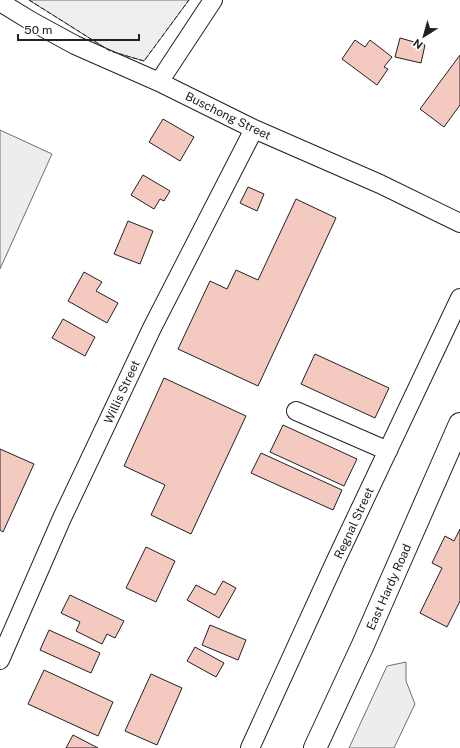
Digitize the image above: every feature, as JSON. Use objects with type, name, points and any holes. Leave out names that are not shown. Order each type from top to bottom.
[{"type":"main road","name":"East Hardy Road","points":[[315,748],[362,648],[460,424]]},
{"type":"street","points":[[159,82],[213,0]]},
{"type":"street","name":"Buschong Street","points":[[0,2],[75,45],[159,82],[254,129],[380,184],[460,223]]},
{"type":"street","name":"Willis Street","points":[[0,660],[62,518],[152,328],[254,129]]},
{"type":"street","name":"Regnal Street","points":[[250,748],[336,560],[460,298]]},
{"type":"street","points":[[296,410],[388,451]]},
{"type":"shaded area","points":[[29,0],[189,0],[144,61],[110,51]]},
{"type":"shaded area","points":[[0,130],[52,154],[0,269]]},
{"type":"shaded area","points":[[406,662],[406,681],[415,704],[394,748],[349,748],[387,666]]},
{"type":"building","points":[[400,38],[425,45],[421,63],[395,57]]},
{"type":"building","points":[[355,40],[365,47],[370,40],[392,57],[384,67],[388,69],[377,85],[342,59]]},
{"type":"building","points":[[460,55],[460,105],[444,127],[420,109]]},
{"type":"building","points":[[163,119],[194,137],[180,161],[149,142]]},
{"type":"building","points":[[143,175],[170,191],[164,201],[160,199],[154,209],[131,195]]},
{"type":"building","points":[[248,187],[264,194],[257,211],[240,203]]},
{"type":"building","points":[[296,199],[336,218],[258,386],[178,349],[210,281],[227,289],[236,270],[258,280]]},
{"type":"building","points":[[128,221],[153,231],[140,264],[114,254]]},
{"type":"building","points":[[84,272],[102,282],[96,291],[118,303],[107,323],[68,301]]},
{"type":"building","points":[[63,319],[95,337],[85,356],[52,338]]},
{"type":"building","points":[[315,354],[389,388],[375,418],[301,384]]},
{"type":"building","points":[[164,378],[246,416],[191,534],[151,515],[165,485],[124,466]]},
{"type":"building","points":[[283,425],[357,459],[344,486],[270,452]]},
{"type":"building","points":[[0,449],[34,464],[3,532],[0,530]]},
{"type":"building","points":[[261,453],[342,490],[333,510],[251,473]]},
{"type":"building","points":[[460,529],[460,601],[447,627],[420,613],[442,568],[432,563],[445,536],[454,541]]},
{"type":"building","points":[[146,547],[175,561],[156,602],[126,588]]},
{"type":"building","points":[[223,581],[236,588],[219,618],[187,600],[196,585],[215,595]]},
{"type":"building","points":[[70,595],[124,621],[115,638],[107,634],[102,644],[76,631],[80,622],[61,613]]},
{"type":"building","points":[[210,625],[246,640],[238,660],[202,645]]},
{"type":"building","points":[[49,630],[100,653],[91,673],[40,650]]},
{"type":"building","points":[[195,647],[224,663],[216,677],[187,661]]},
{"type":"building","points":[[44,670],[113,702],[98,736],[28,704]]},
{"type":"building","points":[[151,674],[182,688],[157,745],[125,731]]},
{"type":"building","points":[[73,735],[98,748],[66,748]]},
{"type":"fence","points":[[29,0],[110,51],[144,61],[189,0]]}]
